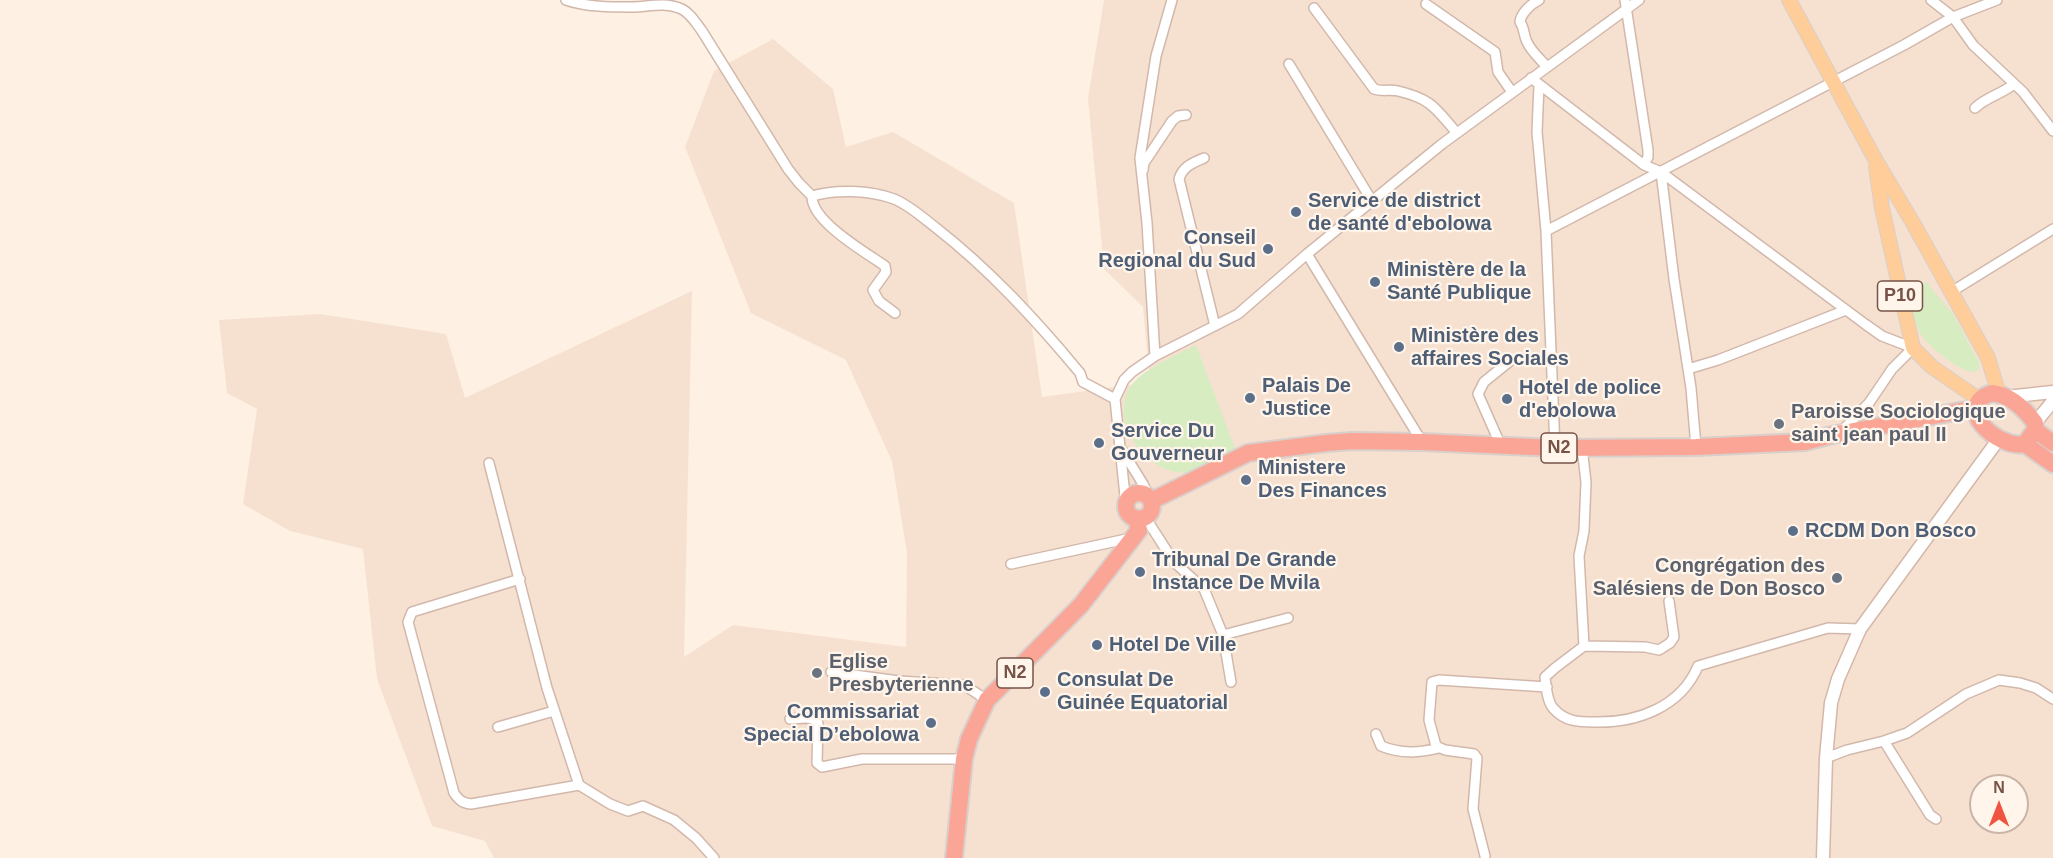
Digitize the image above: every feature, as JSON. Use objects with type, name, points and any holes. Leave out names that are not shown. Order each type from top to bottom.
[{"type":"highway","points":[[2053,443],[2015,402],[2002,395],[1992,393],[1978,404],[1980,423],[1998,440],[2011,444],[2025,444],[2053,464]]},
{"type":"highway","name":"N2","points":[[1150,499],[1248,453],[1352,441],[1555,448],[1696,447],[1805,442],[1978,404]]},
{"type":"highway","points":[[2025,444],[2035,426]]},
{"type":"highway","name":"N2","points":[[1128,501],[1130,497],[1139,493],[1150,499]]},
{"type":"highway","name":"N2","points":[[954,858],[964,759],[969,738],[987,700],[1081,605],[1139,530],[1141,517],[1152,510],[1150,499]]},
{"type":"highway","points":[[1128,501],[1128,511],[1141,517]]},
{"type":"main road","name":"P10","points":[[1789,0],[1875,159],[1988,358],[2002,395]]},
{"type":"main road","name":"P10","points":[[1875,159],[1882,208],[1912,348]]},
{"type":"main road","points":[[1912,348],[1978,404]]},
{"type":"main road","points":[[2002,395],[2051,392],[2035,426]]},
{"type":"main road","points":[[1823,858],[1826,758],[1831,703],[1838,679],[1860,629],[1998,440]]},
{"type":"street","points":[[566,0],[631,7],[661,5],[680,8],[690,15],[788,169],[812,196],[812,204],[832,229],[885,266],[886,272],[873,290],[879,301],[895,313]]},
{"type":"street","points":[[1155,356],[1147,223],[1140,158],[1156,56],[1172,0]]},
{"type":"street","points":[[1539,0],[1521,17],[1520,22],[1524,28],[1524,36],[1528,45],[1547,67]]},
{"type":"street","points":[[1128,501],[1125,496],[1122,450],[1115,409],[1115,399],[1124,380],[1155,356],[1238,314],[1306,254],[1457,133],[1626,5],[1639,0]]},
{"type":"street","points":[[1931,0],[1953,17],[1973,45],[2023,92],[2053,131]]},
{"type":"street","points":[[1546,231],[1904,45],[1953,17],[1997,0]]},
{"type":"street","points":[[1426,4],[1495,52],[1498,72],[1512,92]]},
{"type":"street","points":[[1626,5],[1648,150],[1648,157],[1644,165]]},
{"type":"street","points":[[1314,8],[1374,89],[1395,90],[1424,99],[1457,133]]},
{"type":"street","points":[[1289,64],[1372,201]]},
{"type":"street","points":[[1531,78],[1644,165],[1661,172],[1882,336],[1912,348],[1892,369],[1869,403],[1839,433]]},
{"type":"street","points":[[1975,108],[2014,84]]},
{"type":"street","points":[[1539,85],[1537,132],[1546,231],[1555,448]]},
{"type":"street","points":[[1141,181],[1144,163],[1172,120],[1186,115]]},
{"type":"street","points":[[1204,158],[1187,166],[1181,172],[1179,179],[1215,326]]},
{"type":"street","points":[[1661,172],[1688,369],[1696,447]]},
{"type":"street","points":[[812,196],[832,191],[884,196],[918,213],[956,243],[1016,298],[1080,373],[1083,382],[1115,399]]},
{"type":"street","points":[[1951,292],[2053,229]]},
{"type":"street","points":[[1306,254],[1422,442]]},
{"type":"street","points":[[1688,369],[1718,360],[1846,310]]},
{"type":"street","points":[[1501,446],[1478,394],[1484,382],[1510,362]]},
{"type":"street","points":[[1582,448],[1586,482],[1584,531],[1579,556],[1584,646]]},
{"type":"street","points":[[1122,450],[1150,499]]},
{"type":"street","points":[[489,463],[547,687],[579,785],[609,804],[628,811],[643,806],[675,820],[714,858]]},
{"type":"street","points":[[1141,517],[1174,562],[1204,589],[1223,635],[1231,682]]},
{"type":"street","points":[[1011,564],[1133,537]]},
{"type":"street","points":[[520,579],[412,612],[409,617],[408,622],[454,793],[464,803],[471,804],[579,785]]},
{"type":"street","points":[[1669,601],[1674,637],[1670,643],[1659,650],[1646,647],[1584,646],[1545,677],[1551,706],[1562,716],[1575,722],[1615,722],[1655,711],[1680,694],[1694,677],[1698,666],[1828,628],[1860,629]]},
{"type":"street","points":[[1223,635],[1288,618]]},
{"type":"street","points":[[831,672],[899,681],[964,685],[987,700]]},
{"type":"street","points":[[1485,856],[1473,809],[1477,758],[1474,754],[1445,750],[1436,746],[1429,720],[1432,682],[1439,680],[1546,687]]},
{"type":"street","points":[[1826,758],[1907,733],[1966,694],[1999,681],[2020,683],[2036,688],[2053,699]]},
{"type":"street","points":[[498,727],[554,711]]},
{"type":"street","points":[[790,719],[810,718],[818,723],[817,763],[822,767],[862,759],[964,759]]},
{"type":"street","points":[[1376,734],[1382,746],[1394,751],[1418,753],[1439,748]]},
{"type":"street","points":[[1884,741],[1930,815],[1936,819]]},
{"type":"shaded area","points":[[1104,0],[2053,0],[2053,858],[494,858],[485,841],[432,826],[377,679],[363,549],[290,531],[243,504],[257,409],[227,393],[219,320],[320,314],[446,334],[465,398],[692,291],[684,657],[733,625],[906,647],[907,553],[892,461],[846,360],[751,313],[685,147],[714,71],[773,39],[833,89],[846,147],[893,132],[1014,203],[1042,397],[1150,382],[1143,307],[1104,269],[1088,98]]},
{"type":"green space","points":[[1928,282],[1954,315],[1979,363],[1976,372],[1962,368],[1944,358],[1928,344],[1919,331],[1909,289]]},
{"type":"green space","points":[[1196,345],[1235,448],[1200,469],[1179,472],[1164,468],[1138,447],[1129,433],[1124,402],[1130,387],[1142,375]]},
{"type":"place","name":"Service de district de santé d'ebolowa","points":[[1296,212]]},
{"type":"place","name":"Conseil Regional du Sud","points":[[1268,249]]},
{"type":"place","name":"Ministère de la Santé Publique","points":[[1375,282]]},
{"type":"place","name":"Ministère des affaires Sociales","points":[[1399,347]]},
{"type":"place","name":"Palais De Justice","points":[[1250,398]]},
{"type":"place","name":"Hotel de police d'ebolowa","points":[[1507,399]]},
{"type":"place","name":"Paroisse Sociologique saint jean paul II","points":[[1779,424]]},
{"type":"place","name":"Service Du Gouverneur","points":[[1099,443]]},
{"type":"place","name":"Ministere Des Finances","points":[[1246,480]]},
{"type":"place","name":"RCDM Don Bosco","points":[[1793,531]]},
{"type":"place","name":"Tribunal De Grande Instance De Mvila","points":[[1140,572]]},
{"type":"place","name":"Congrégation des Salésiens de Don Bosco","points":[[1837,578]]},
{"type":"place","name":"Hotel De Ville","points":[[1097,645]]},
{"type":"place","name":"Eglise Presbyterienne","points":[[817,673]]},
{"type":"place","name":"Consulat De Guinée Equatorial","points":[[1045,692]]},
{"type":"place","name":"Commissariat Special D’ebolowa","points":[[931,723]]}]
